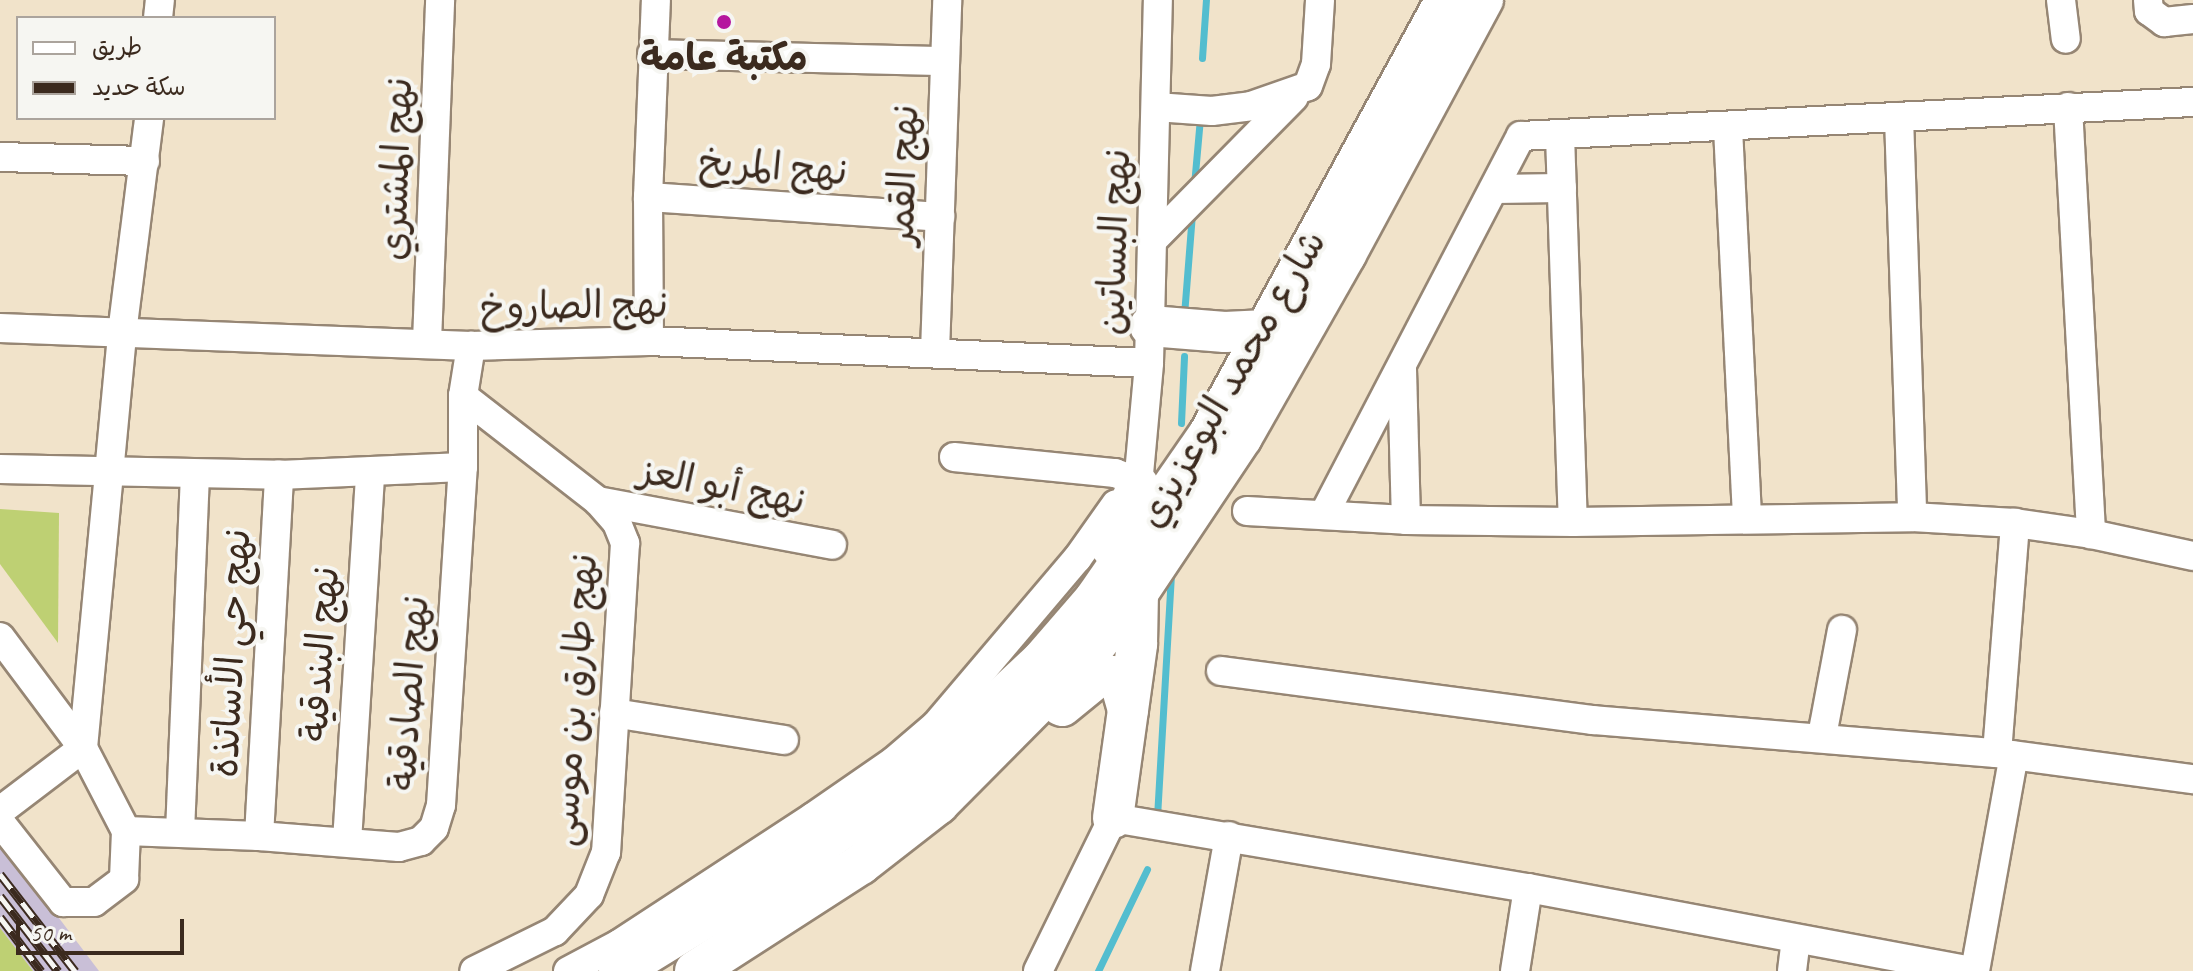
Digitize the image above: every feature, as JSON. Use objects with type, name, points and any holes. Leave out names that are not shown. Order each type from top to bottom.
[{"type":"highway","name":"شارع محمد البوعزيزي","points":[[619,971],[778,873],[915,779],[1042,660],[1134,546],[1209,434],[1446,0]]},
{"type":"highway","name":"شارع محمد البوعزيزي","points":[[695,971],[861,864],[938,804],[1094,647],[1138,593],[1250,424],[1483,0]]},
{"type":"highway","points":[[1149,345],[1225,332],[1266,330]]},
{"type":"highway","points":[[1042,660],[1111,549],[1137,479]]},
{"type":"highway","points":[[1113,818],[1137,644],[1138,593]]},
{"type":"highway","points":[[938,804],[1020,744],[1094,677],[1112,676],[1120,682],[1128,710]]},
{"type":"street","name":"نهج المشتري","points":[[427,342],[440,0]]},
{"type":"street","points":[[649,341],[648,197],[656,0]]},
{"type":"street","name":"نهج القمر","points":[[935,352],[947,0]]},
{"type":"street","name":"نهج البساتين","points":[[1137,479],[1149,345],[1154,239],[1158,0]]},
{"type":"street","points":[[1156,107],[1212,111],[1251,106],[1311,84],[1315,74],[1320,0]]},
{"type":"street","points":[[2061,0],[2066,39]]},
{"type":"street","points":[[2148,0],[2149,11],[2164,22],[2193,19]]},
{"type":"street","points":[[652,54],[945,61]]},
{"type":"street","points":[[1154,239],[1304,88]]},
{"type":"street","points":[[1324,514],[1521,136],[1728,128],[2193,102]]},
{"type":"street","points":[[2068,107],[2091,534]]},
{"type":"street","points":[[1899,117],[1912,517]]},
{"type":"street","points":[[0,811],[83,748],[122,333],[149,120]]},
{"type":"street","points":[[1728,128],[1747,517]]},
{"type":"street","points":[[1560,135],[1573,522]]},
{"type":"street","points":[[0,157],[145,161]]},
{"type":"street","points":[[1494,189],[1562,188]]},
{"type":"street","name":"نهج المريخ","points":[[648,197],[940,217]]},
{"type":"street","name":"نهج الصاروخ","points":[[0,328],[471,346],[649,341],[935,352],[1149,345]]},
{"type":"street","name":"نهج الصادقية","points":[[126,831],[259,836],[399,847],[421,841],[434,828],[441,805],[463,467],[463,396],[471,346]]},
{"type":"street","points":[[1402,368],[1406,520]]},
{"type":"street","name":"نهج طارق بن موسى","points":[[463,396],[598,501],[617,523],[625,543],[606,852],[589,895],[555,931],[474,971]]},
{"type":"street","points":[[568,971],[619,944],[813,817],[894,761],[936,725],[1077,559],[1137,479],[1115,473],[954,457]]},
{"type":"street","points":[[0,469],[279,475],[463,467]]},
{"type":"street","name":"نهج البندقية","points":[[347,842],[370,472]]},
{"type":"street","points":[[180,832],[195,474]]},
{"type":"street","name":"نهج حي الأساتذة","points":[[259,836],[279,475]]},
{"type":"street","name":"نهج أبو العز","points":[[598,501],[832,545]]},
{"type":"street","points":[[1247,511],[1406,520],[1573,522],[1747,517],[1912,517],[2015,523],[2091,534],[2193,556]]},
{"type":"street","points":[[1038,971],[1113,818],[1528,888],[1973,971],[2005,754],[2015,523]]},
{"type":"street","points":[[1822,736],[1842,630]]},
{"type":"street","points":[[0,637],[83,748],[126,831],[124,879],[94,902],[63,902],[0,822]]},
{"type":"street","points":[[1221,671],[1593,720],[1822,736],[2005,754],[2193,779]]},
{"type":"street","points":[[614,713],[784,740]]},
{"type":"street","points":[[1205,971],[1229,836]]},
{"type":"street","points":[[1515,971],[1528,888]]},
{"type":"street","points":[[1792,971],[1796,939]]},
{"type":"shaded area","points":[[0,840],[99,971],[33,971],[0,928]]},
{"type":"green space","points":[[0,509],[59,513],[58,643],[0,564]]},
{"type":"green space","points":[[0,928],[33,971],[0,971]]},
{"type":"waterway","points":[[1202,58],[1206,0]]},
{"type":"waterway","points":[[1194,185],[1200,118]]},
{"type":"waterway","points":[[1184,315],[1192,214]]},
{"type":"waterway","points":[[1181,423],[1184,356]]},
{"type":"waterway","points":[[1157,817],[1171,571]]},
{"type":"waterway","points":[[1098,971],[1147,869]]},
{"type":"railway","points":[[0,874],[75,971]]},
{"type":"railway","points":[[0,896],[58,971]]},
{"type":"railway","points":[[0,917],[41,971]]},
{"type":"place","name":"مكتبة عامة","points":[[724,22]]}]
